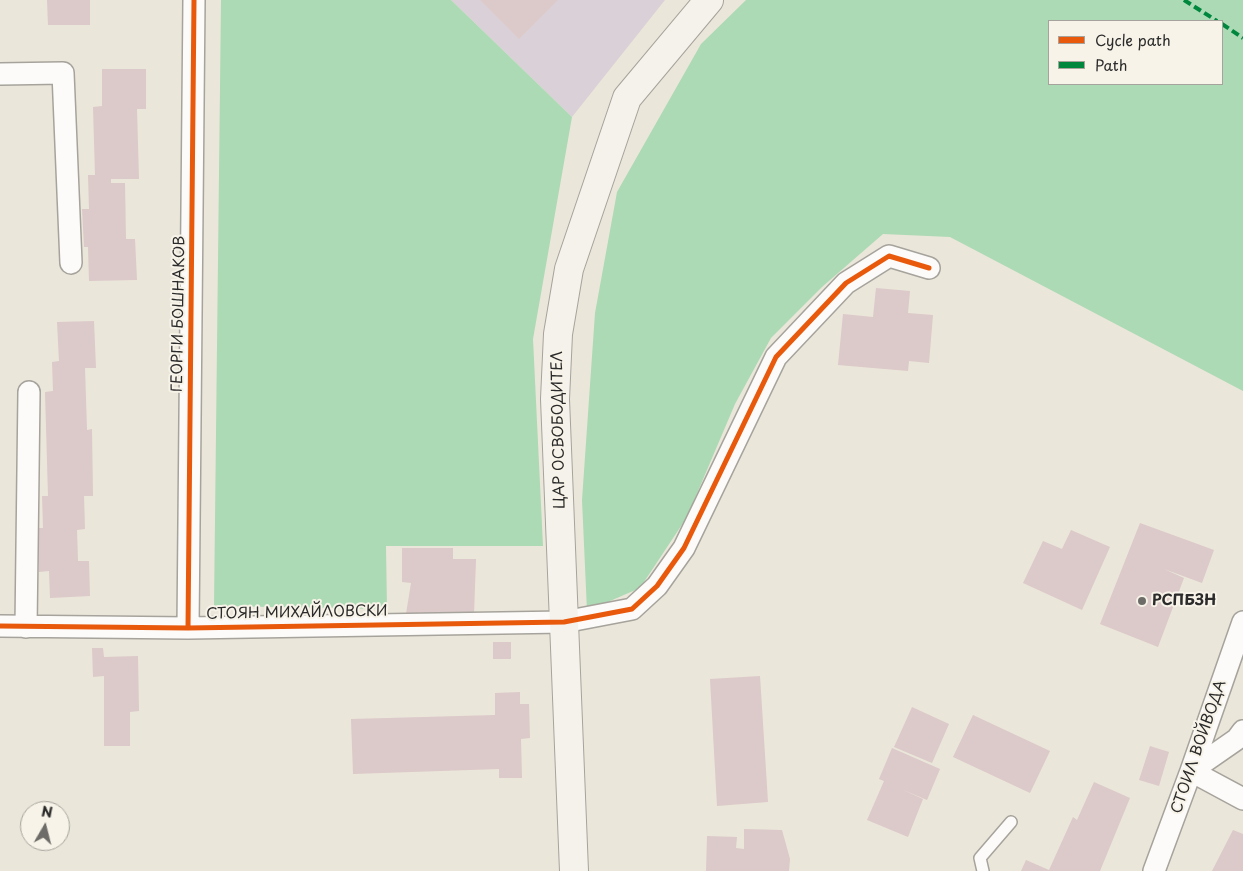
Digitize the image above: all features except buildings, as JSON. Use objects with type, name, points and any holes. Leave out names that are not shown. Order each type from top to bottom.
[{"type":"main road","name":"ЦАР ОСВОБОДИТЕЛ","points":[[574,871],[555,399],[558,334],[569,269],[626,98],[709,0]]},
{"type":"street","name":"ГЕОРГИ БОШНАКОВ","points":[[188,628],[195,68],[194,0]]},
{"type":"street","points":[[0,74],[63,73],[71,263]]},
{"type":"street","name":"СТОЯН МИХАЙЛОВСКИ","points":[[0,626],[188,628],[564,622],[632,609],[656,586],[684,548],[776,357],[846,284],[889,256],[930,268]]},
{"type":"street","points":[[26,627],[29,392]]},
{"type":"street","name":"СТОИЛ ВОЙВОДА","points":[[1154,871],[1243,622]]},
{"type":"street","points":[[1243,731],[1237,739],[1191,771],[1243,799]]},
{"type":"lane","points":[[983,871],[980,858],[1011,822]]},
{"type":"shaded area","points":[[451,0],[665,0],[572,117]]},
{"type":"green space","points":[[221,0],[451,0],[572,117],[533,339],[543,546],[386,546],[387,609],[214,606]]},
{"type":"green space","points":[[746,0],[1243,0],[1243,391],[950,237],[883,234],[822,287],[771,338],[735,404],[687,517],[640,588],[587,611],[582,500],[595,313],[617,192],[701,44]]},
{"type":"marked path","points":[[1184,0],[1215,20]]},
{"type":"marked path","points":[[1223,25],[1243,38]]},
{"type":"cycle path","points":[[188,628],[194,0]]},
{"type":"cycle path","points":[[0,626],[188,628],[564,622],[632,609],[657,586],[684,548],[776,357],[846,283],[889,256],[929,268]]},
{"type":"place","name":"РСПБЗН","points":[[1142,601]]}]
